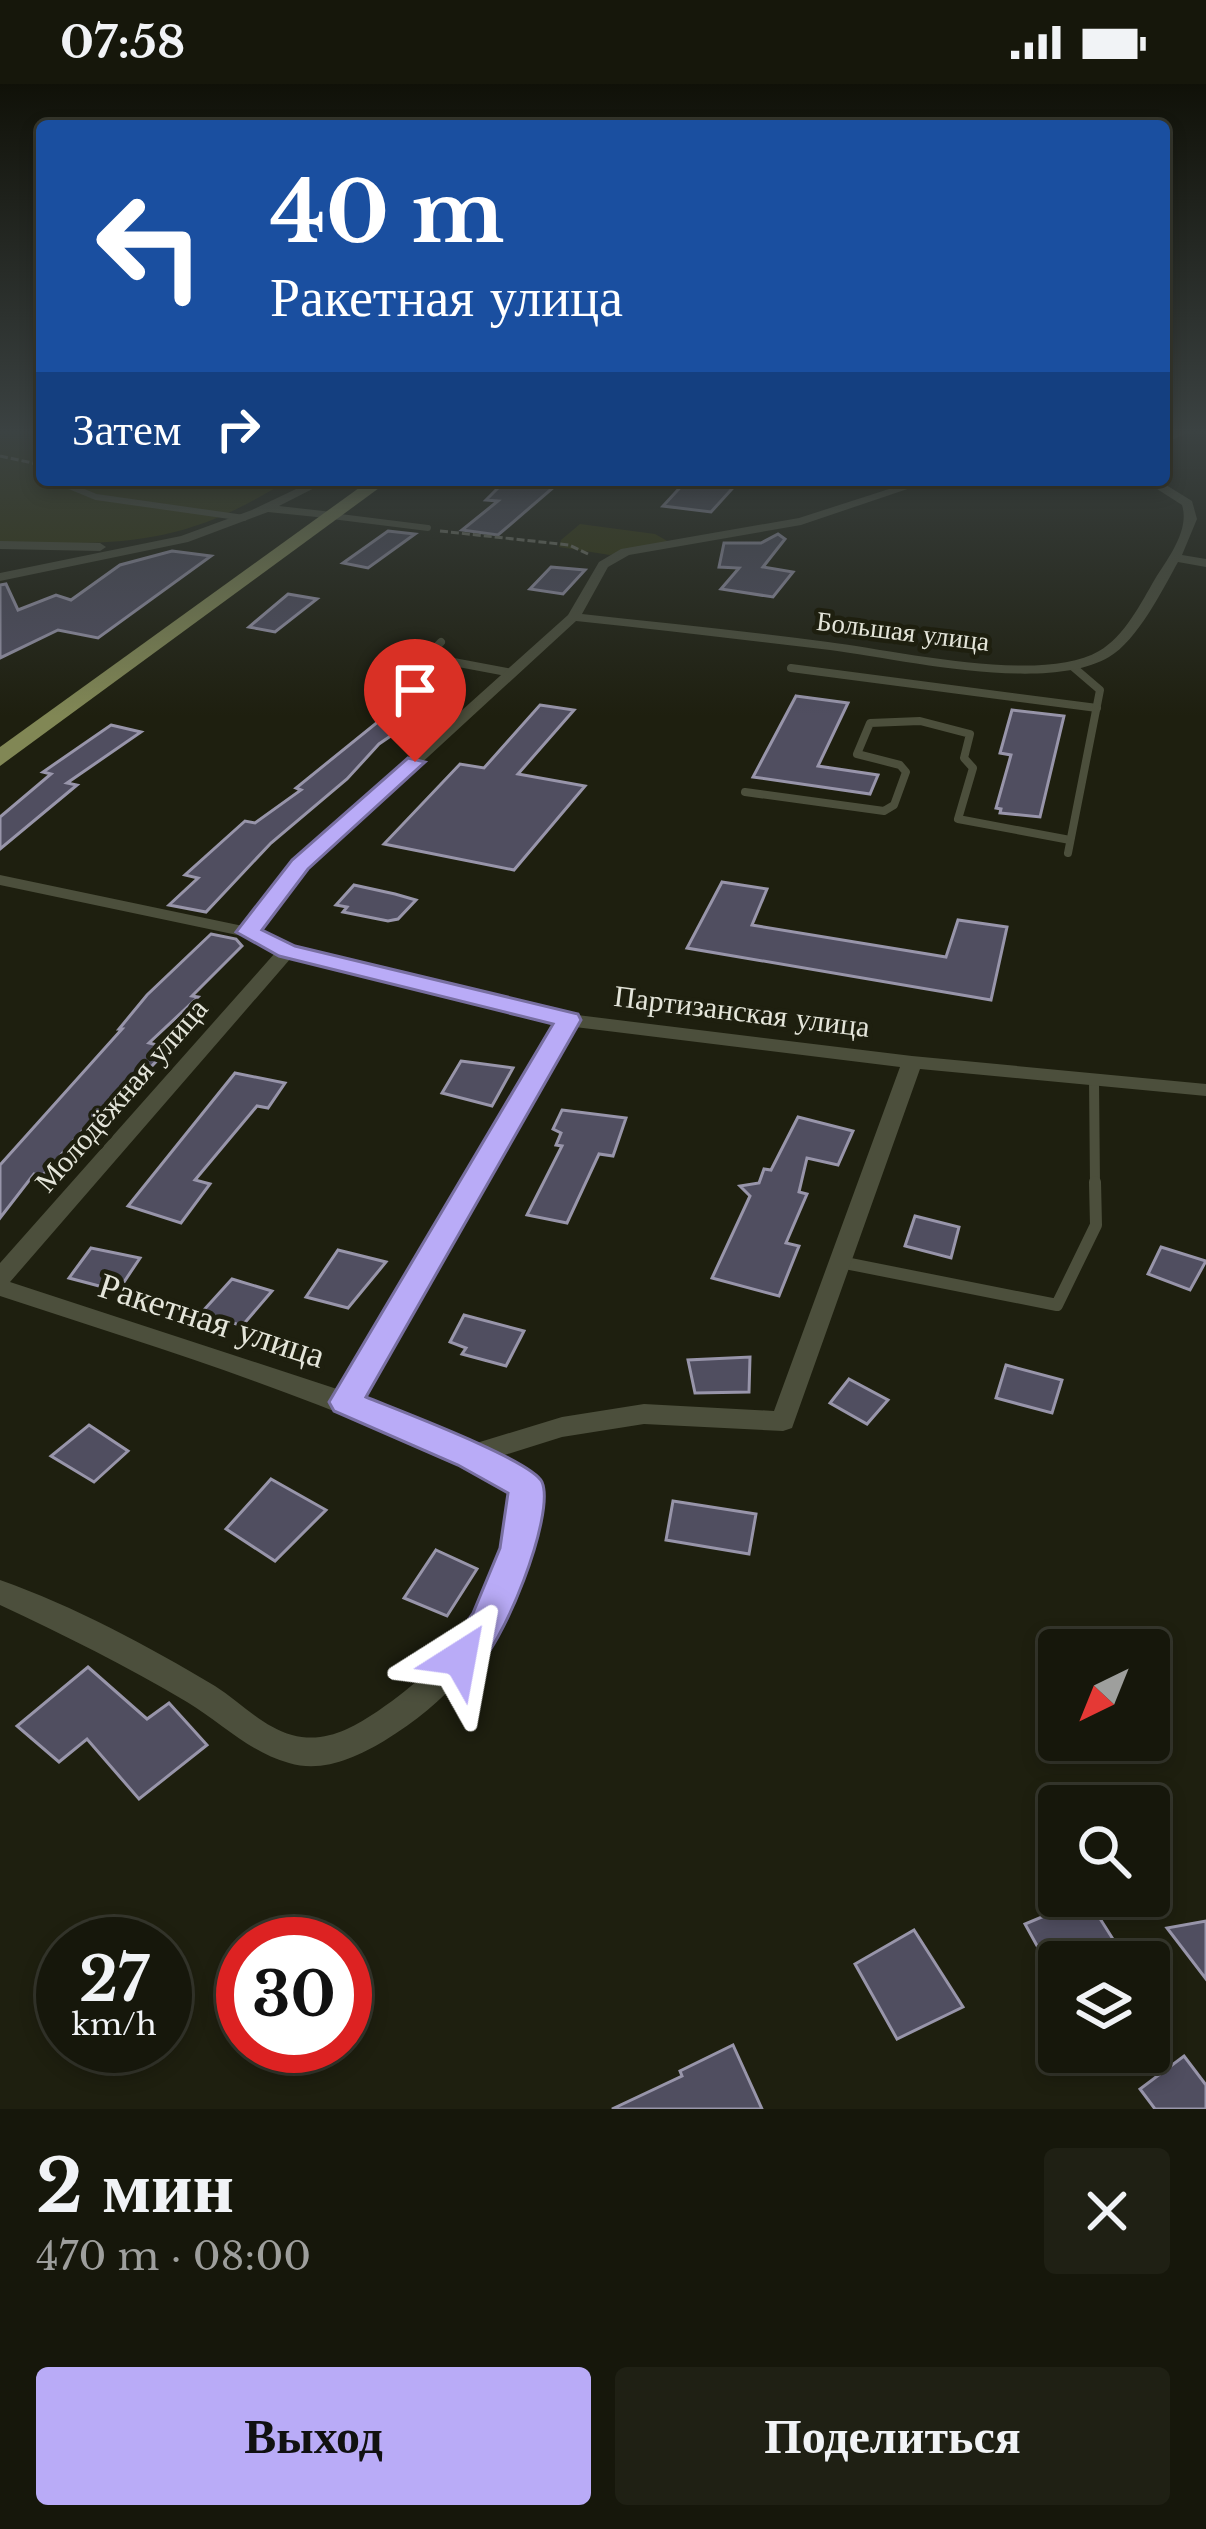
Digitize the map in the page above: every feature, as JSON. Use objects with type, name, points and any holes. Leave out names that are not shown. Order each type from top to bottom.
[{"type":"main road","points":[[0,759],[318,526]]},
{"type":"street","points":[[0,577],[142,548],[215,526]]},
{"type":"street","points":[[248,932],[300,865],[573,617],[603,565],[625,552],[759,526]]},
{"type":"street","points":[[1072,666],[1108,653],[1174,556],[1188,526]]},
{"type":"street","points":[[0,545],[142,548]]},
{"type":"street","points":[[1174,556],[1206,563]]},
{"type":"street","name":"Большая улица","points":[[573,617],[999,667],[1072,666]]},
{"type":"street","name":"Партизанская улица","points":[[0,880],[248,932],[287,951],[568,1020],[912,1062],[1206,1090]]},
{"type":"street","name":"Молодёжная улица","points":[[0,1282],[287,951]]},
{"type":"street","points":[[346,1402],[568,1020]]},
{"type":"street","points":[[471,1455],[562,1427],[644,1414],[783,1421],[912,1062]]},
{"type":"street","name":"Ракетная улица","points":[[0,1282],[346,1402],[471,1455],[526,1486],[518,1548],[488,1622],[432,1694],[339,1752],[289,1749],[71,1624],[0,1592]]},
{"type":"lane","points":[[416,526],[428,528]]},
{"type":"lane","points":[[440,642],[427,657],[512,673]]},
{"type":"lane","points":[[1068,853],[1100,690],[1072,666]]},
{"type":"lane","points":[[791,668],[1097,708]]},
{"type":"lane","points":[[745,791],[884,811],[894,806],[907,772],[900,765],[857,754],[870,723],[886,720],[956,729],[970,734],[964,758],[973,768],[958,819],[1070,840]]},
{"type":"lane","points":[[840,1262],[1057,1305],[1096,1225],[1094,1079]]},
{"type":"path","points":[[428,528],[569,545],[603,565]]},
{"type":"green space","points":[[0,526],[193,526],[117,541],[0,542]]},
{"type":"green space","points":[[577,526],[599,526],[655,534],[669,542],[610,555],[559,547]]},
{"type":"building","points":[[466,526],[508,526],[498,535],[462,530]]},
{"type":"building","points":[[388,531],[415,534],[368,568],[343,563]]},
{"type":"building","points":[[778,534],[785,539],[763,567],[793,572],[773,597],[721,589],[739,568],[719,567],[724,543],[761,543]]},
{"type":"building","points":[[172,551],[211,556],[98,638],[58,630],[0,658],[0,585],[6,584],[18,610],[56,595],[71,600],[120,565]]},
{"type":"building","points":[[551,567],[585,570],[563,594],[530,589]]},
{"type":"building","points":[[288,594],[317,599],[275,632],[249,627]]},
{"type":"building","points":[[421,687],[430,701],[439,703],[379,744],[347,779],[271,843],[206,912],[169,905],[198,878],[185,875],[245,821],[255,823],[301,790],[296,788]]},
{"type":"building","points":[[796,696],[848,703],[818,766],[878,775],[870,794],[753,777]]},
{"type":"building","points":[[540,705],[574,710],[518,774],[585,786],[514,870],[384,844],[460,764],[484,768]]},
{"type":"building","points":[[1012,710],[1064,716],[1040,817],[1000,813],[996,808],[1011,755],[1000,753]]},
{"type":"building","points":[[111,725],[141,732],[67,783],[77,785],[0,849],[0,817],[51,774],[43,772]]},
{"type":"building","points":[[722,882],[767,889],[752,925],[946,957],[958,920],[1007,927],[991,1000],[687,948]]},
{"type":"building","points":[[354,885],[416,900],[398,919],[388,921],[343,912],[347,907],[336,905]]},
{"type":"building","points":[[211,934],[236,939],[242,946],[149,1043],[169,1048],[147,1071],[142,1070],[98,1122],[91,1121],[42,1176],[34,1174],[0,1218],[0,1165],[147,995]]},
{"type":"building","points":[[461,1061],[513,1068],[492,1106],[442,1093]]},
{"type":"building","points":[[235,1073],[285,1083],[268,1108],[257,1106],[195,1180],[210,1184],[181,1223],[128,1206]]},
{"type":"building","points":[[562,1110],[626,1118],[613,1156],[599,1154],[567,1223],[527,1215],[562,1146],[556,1145],[561,1133],[553,1129]]},
{"type":"building","points":[[798,1117],[853,1131],[838,1165],[807,1158],[799,1192],[807,1194],[786,1243],[799,1246],[779,1296],[712,1278],[750,1196],[740,1186],[759,1183],[764,1169],[771,1170]]},
{"type":"building","points":[[915,1216],[959,1227],[951,1258],[905,1246]]},
{"type":"building","points":[[1161,1247],[1206,1261],[1190,1290],[1148,1274]]},
{"type":"building","points":[[91,1248],[140,1258],[118,1291],[69,1278]]},
{"type":"building","points":[[338,1250],[386,1262],[348,1308],[306,1297]]},
{"type":"building","points":[[232,1279],[272,1291],[242,1326],[202,1312]]},
{"type":"building","points":[[464,1315],[524,1331],[506,1366],[462,1354],[466,1348],[450,1342]]},
{"type":"building","points":[[750,1357],[749,1392],[695,1393],[688,1360]]},
{"type":"building","points":[[1006,1365],[1062,1380],[1052,1413],[996,1398]]},
{"type":"building","points":[[849,1379],[888,1400],[867,1424],[830,1403]]},
{"type":"building","points":[[89,1425],[128,1451],[94,1482],[51,1456]]},
{"type":"building","points":[[271,1479],[326,1510],[275,1561],[226,1529]]},
{"type":"building","points":[[673,1501],[756,1514],[749,1554],[666,1540]]},
{"type":"building","points":[[436,1550],[477,1569],[447,1616],[404,1598]]},
{"type":"building","points":[[88,1667],[147,1719],[169,1703],[207,1745],[139,1799],[87,1739],[59,1762],[17,1726]]},
{"type":"building","points":[[1042,1917],[1099,1917],[1114,1941],[1038,1941],[1038,1948],[1025,1924]]},
{"type":"building","points":[[1206,1921],[1206,1979],[1167,1928]]},
{"type":"building","points":[[914,1930],[963,2007],[897,2039],[855,1964]]},
{"type":"building","points":[[733,2045],[762,2109],[612,2109],[682,2076],[680,2071]]},
{"type":"building","points":[[1184,2056],[1206,2085],[1206,2109],[1155,2109],[1140,2089],[1161,2073],[1170,2073],[1170,2066]]},
{"type":"route","points":[[415,762],[300,865],[248,932],[287,951],[568,1020],[346,1402],[471,1455],[526,1486],[518,1548],[488,1622],[460,1658]]}]
